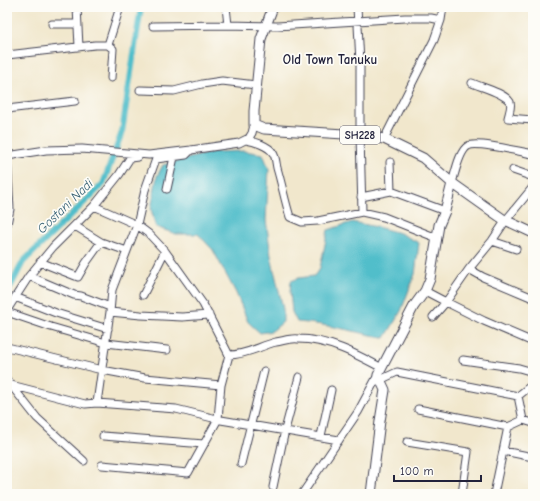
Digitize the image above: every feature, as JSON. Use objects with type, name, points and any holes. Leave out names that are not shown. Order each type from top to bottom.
[{"type":"main road","points":[[254,125],[253,118],[261,39],[273,7]]},
{"type":"main road","name":"SH228","points":[[254,125],[264,129],[360,135],[384,139],[423,158],[452,183],[508,221],[533,233]]},
{"type":"main road","points":[[371,494],[385,390],[380,374],[414,306],[425,290],[430,279],[439,225],[445,211],[452,183]]},
{"type":"street","points":[[77,7],[79,47]]},
{"type":"street","points":[[108,45],[120,7]]},
{"type":"street","points":[[226,7],[228,25]]},
{"type":"street","points":[[357,7],[360,62],[362,212]]},
{"type":"street","points":[[384,139],[434,40],[441,20],[443,7]]},
{"type":"street","points":[[153,26],[277,26],[405,18],[431,18],[441,20]]},
{"type":"street","points":[[52,24],[77,24]]},
{"type":"street","points":[[7,55],[95,45],[108,45],[113,49],[111,78]]},
{"type":"street","points":[[140,90],[174,91],[222,81],[256,85]]},
{"type":"street","points":[[472,83],[499,93],[510,101],[511,106],[508,118],[533,120]]},
{"type":"street","points":[[7,109],[75,101]]},
{"type":"street","points":[[7,224],[10,209],[7,156],[46,150],[89,149],[149,155],[191,150],[239,143],[249,138],[254,125]]},
{"type":"street","points":[[246,140],[257,142],[273,152],[290,217],[302,222],[318,221],[362,212],[384,217],[437,238]]},
{"type":"street","points":[[452,183],[462,152],[468,146],[489,146],[533,154]]},
{"type":"street","points":[[167,350],[106,343],[51,327],[7,311],[29,276],[40,262],[94,206],[119,175],[130,158],[141,157],[156,159],[186,156],[191,150]]},
{"type":"street","points":[[167,189],[174,157]]},
{"type":"street","points":[[97,403],[112,290],[137,225],[145,190],[156,159]]},
{"type":"street","points":[[390,162],[391,192]]},
{"type":"street","points":[[513,170],[533,177]]},
{"type":"street","points":[[433,317],[533,187]]},
{"type":"street","points":[[361,197],[391,192],[445,211]]},
{"type":"street","points":[[94,206],[137,225],[149,234],[165,250],[203,304],[229,355],[221,385],[218,419],[188,473],[102,466]]},
{"type":"street","points":[[75,226],[102,242],[127,251]]},
{"type":"street","points":[[492,241],[516,249]]},
{"type":"street","points":[[40,262],[78,277],[86,263],[102,242]]},
{"type":"street","points":[[143,294],[165,250]]},
{"type":"street","points":[[469,269],[533,298]]},
{"type":"street","points":[[29,276],[74,295],[82,296],[110,310],[141,315],[182,317],[209,315]]},
{"type":"street","points":[[425,290],[484,321],[533,342]]},
{"type":"street","points":[[15,297],[56,313],[108,329]]},
{"type":"street","points":[[229,355],[237,355],[265,345],[297,338],[333,345],[360,356],[380,374],[397,372],[518,396],[533,384]]},
{"type":"street","points":[[7,347],[102,370],[145,378],[221,385]]},
{"type":"street","points":[[463,360],[519,368],[533,372]]},
{"type":"street","points":[[240,464],[264,371]]},
{"type":"street","points":[[302,494],[358,412],[380,374]]},
{"type":"street","points":[[273,487],[299,377]]},
{"type":"street","points":[[9,383],[86,404],[97,403],[176,410],[218,419],[339,440]]},
{"type":"street","points":[[9,383],[37,418],[84,461]]},
{"type":"street","points":[[321,436],[330,390]]},
{"type":"street","points":[[518,396],[523,420]]},
{"type":"street","points":[[418,409],[508,427],[523,420],[533,423]]},
{"type":"street","points":[[494,494],[508,427]]},
{"type":"street","points":[[103,436],[204,444]]},
{"type":"street","points":[[407,442],[468,452],[462,494]]},
{"type":"street","points":[[503,451],[533,457]]},
{"type":"water","points":[[244,151],[263,154],[269,169],[266,220],[271,256],[283,309],[283,322],[272,331],[260,333],[248,322],[236,293],[213,250],[198,234],[176,234],[156,227],[151,209],[157,176],[163,165],[213,152]]},
{"type":"water","points":[[352,222],[400,233],[419,243],[415,274],[401,311],[385,338],[330,326],[297,322],[292,312],[290,292],[291,281],[299,278],[314,276],[320,268],[328,230]]},
{"type":"waterway","name":"Gostani Nadi","points":[[7,293],[23,262],[103,184],[122,132],[141,7]]},
{"type":"district","name":"Old Town Tanuku","points":[[330,59]]}]
